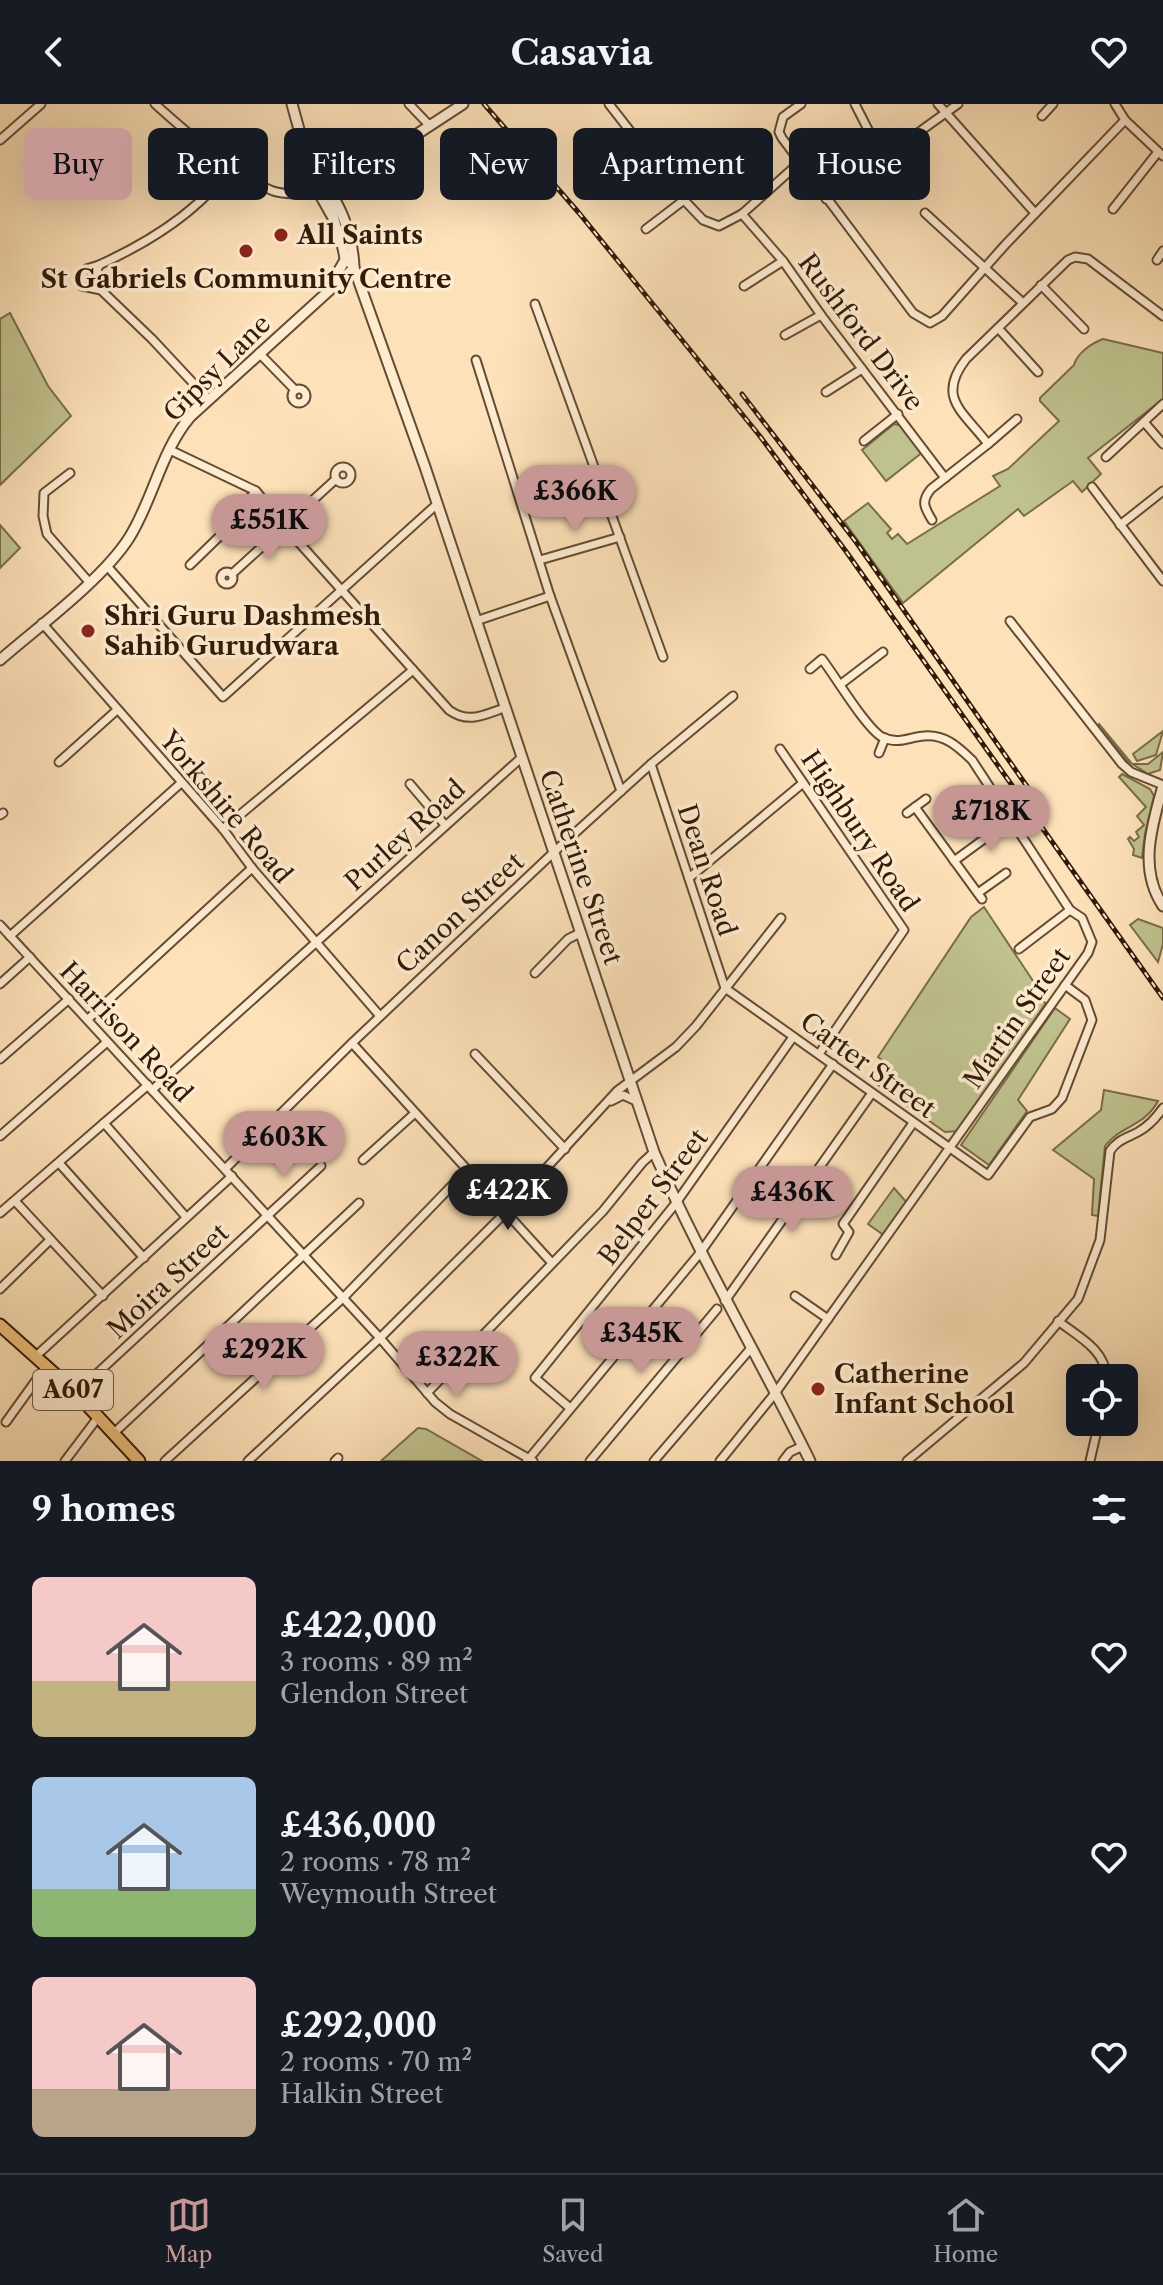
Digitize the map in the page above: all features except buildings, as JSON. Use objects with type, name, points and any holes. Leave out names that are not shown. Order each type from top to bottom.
[{"type":"main road","name":"A607","points":[[0,1325],[76,1393],[139,1461]]},
{"type":"street","points":[[0,140],[41,104]]},
{"type":"street","points":[[155,104],[182,128]]},
{"type":"street","points":[[292,104],[299,128]]},
{"type":"street","points":[[409,104],[429,125]]},
{"type":"street","points":[[424,128],[463,104]]},
{"type":"street","points":[[609,104],[628,128]]},
{"type":"street","points":[[789,147],[779,126],[783,117],[801,104]]},
{"type":"street","points":[[855,104],[867,128]]},
{"type":"street","points":[[938,104],[1035,213]]},
{"type":"street","points":[[927,128],[958,104]]},
{"type":"street","points":[[1042,116],[1053,104]]},
{"type":"street","points":[[1113,209],[1160,154],[1125,120],[1115,104]]},
{"type":"street","points":[[827,200],[917,317],[930,323],[936,321],[985,270],[1005,245],[1125,120]]},
{"type":"street","points":[[646,229],[684,200],[703,220],[719,226],[742,214],[789,172]]},
{"type":"street","points":[[101,290],[82,286],[81,277],[86,269],[130,252],[203,200]]},
{"type":"street","points":[[323,200],[332,216],[345,255],[354,268]]},
{"type":"street","points":[[332,216],[334,200]]},
{"type":"street","points":[[335,200],[354,249],[354,268]]},
{"type":"street","points":[[925,213],[1023,303]]},
{"type":"street","name":"Rushford Drive","points":[[742,214],[783,261],[945,478]]},
{"type":"street","points":[[1157,260],[1163,251]]},
{"type":"street","name":"Gipsy Lane","points":[[323,296],[344,266],[345,255]]},
{"type":"street","points":[[988,444],[954,401],[951,386],[956,373],[966,359],[1068,260],[1075,257],[1095,263],[1163,316]]},
{"type":"street","points":[[744,286],[783,261]]},
{"type":"street","points":[[99,265],[96,274],[101,290],[209,400]]},
{"type":"street","name":"Gipsy Lane","points":[[0,660],[107,566],[131,535],[184,424],[354,268]]},
{"type":"street","name":"Catherine Street","points":[[354,268],[654,1152],[700,1253],[810,1461]]},
{"type":"street","points":[[337,285],[354,285],[363,292]]},
{"type":"street","points":[[1041,285],[1084,329]]},
{"type":"street","points":[[535,304],[663,657]]},
{"type":"street","points":[[785,335],[821,315]]},
{"type":"street","points":[[998,328],[1038,372]]},
{"type":"street","points":[[259,353],[295,390]]},
{"type":"street","points":[[476,360],[550,596],[621,791]]},
{"type":"street","points":[[826,392],[862,369]]},
{"type":"street","points":[[1106,457],[1163,404]]},
{"type":"street","points":[[864,441],[898,414]]},
{"type":"street","points":[[932,520],[924,507],[924,498],[1017,419]]},
{"type":"street","points":[[1144,422],[1163,444]]},
{"type":"street","points":[[170,450],[256,491],[455,715],[471,718],[504,708]]},
{"type":"street","points":[[70,473],[44,493],[44,526],[47,534],[89,582]]},
{"type":"street","points":[[232,574],[336,479]]},
{"type":"street","points":[[1092,487],[1163,581]]},
{"type":"street","points":[[190,565],[227,529],[233,517],[256,491]]},
{"type":"street","points":[[1120,525],[1163,491]]},
{"type":"street","points":[[107,566],[223,697],[436,505]]},
{"type":"street","points":[[540,560],[620,537]]},
{"type":"street","points":[[476,621],[550,596]]},
{"type":"street","points":[[1010,621],[1122,764],[1131,772],[1163,785],[1153,820],[1148,856],[1150,872],[1161,902]]},
{"type":"street","name":"Yorkshire Road","points":[[42,623],[223,829],[252,868],[380,1016]]},
{"type":"street","points":[[841,684],[883,652]]},
{"type":"street","points":[[810,669],[822,659],[870,725],[885,738],[879,753]]},
{"type":"street","points":[[223,829],[413,670]]},
{"type":"street","name":"Canon Street","points":[[225,1169],[380,1016],[554,852],[651,764],[733,696]]},
{"type":"street","points":[[59,762],[117,710]]},
{"type":"street","name":"Martin Street","points":[[720,1461],[776,1392],[1088,953],[1092,942],[1082,918],[1070,910],[972,760],[955,744],[932,736],[904,741],[885,738]]},
{"type":"street","name":"Highbury Road","points":[[780,749],[904,930],[819,1054]]},
{"type":"street","name":"Purley Road","points":[[0,1213],[104,1123],[150,1088],[521,758]]},
{"type":"street","name":"Dean Road","points":[[651,764],[725,988]]},
{"type":"street","points":[[10,936],[181,783]]},
{"type":"street","points":[[689,878],[803,783]]},
{"type":"street","points":[[410,784],[445,825]]},
{"type":"street","points":[[907,813],[926,799]]},
{"type":"street","points":[[915,807],[980,896],[1006,873]]},
{"type":"street","points":[[954,861],[1010,820]]},
{"type":"street","points":[[88,1019],[252,868]]},
{"type":"street","points":[[1019,949],[1070,910]]},
{"type":"street","points":[[248,1461],[380,1338],[506,1212],[617,1091],[676,1047],[781,918]]},
{"type":"street","name":"Harrison Road","points":[[0,925],[268,1215],[427,1393],[450,1414],[530,1460]]},
{"type":"street","points":[[535,973],[568,939],[580,933]]},
{"type":"street","points":[[0,984],[30,957]]},
{"type":"street","name":"Carter Street","points":[[725,988],[988,1175],[1030,1117],[1052,1109],[1065,1091],[1092,1020],[1085,1000],[1065,985]]},
{"type":"street","points":[[0,1059],[69,999]]},
{"type":"street","name":"Belper Street","points":[[570,1408],[535,1378],[676,1203],[793,1037]]},
{"type":"street","points":[[0,1136],[107,1042]]},
{"type":"street","points":[[352,1043],[552,1263]]},
{"type":"street","points":[[475,1054],[565,1149]]},
{"type":"street","points":[[530,1460],[700,1253],[833,1064]]},
{"type":"street","points":[[725,1301],[872,1093]]},
{"type":"street","points":[[610,1102],[623,1095],[636,1102]]},
{"type":"street","points":[[907,1461],[1024,1363],[1078,1299],[1097,1250],[1107,1195],[1110,1151],[1120,1140],[1154,1120],[1163,1108]]},
{"type":"street","points":[[363,1160],[415,1113]]},
{"type":"street","points":[[104,1123],[186,1217]]},
{"type":"street","points":[[836,1255],[849,1232],[843,1224],[913,1123]]},
{"type":"street","points":[[427,1393],[603,1211],[654,1152]]},
{"type":"street","points":[[59,1163],[144,1258]]},
{"type":"street","name":"Moira Street","points":[[76,1393],[321,1166]]},
{"type":"street","points":[[165,1461],[343,1298],[467,1170]]},
{"type":"street","points":[[36,1356],[232,1176]]},
{"type":"street","points":[[15,1201],[103,1296]]},
{"type":"street","points":[[114,1433],[359,1203]]},
{"type":"street","points":[[0,1289],[50,1240]]},
{"type":"street","points":[[795,1296],[828,1319]]},
{"type":"street","points":[[590,1461],[717,1309]]},
{"type":"street","points":[[1058,1321],[1103,1359],[1104,1364]]},
{"type":"street","points":[[654,1461],[752,1347]]},
{"type":"street","points":[[6,1422],[47,1365]]},
{"type":"street","points":[[65,1461],[99,1416]]},
{"type":"street","points":[[1090,1461],[1096,1436]]},
{"type":"street","points":[[783,1461],[790,1452],[803,1446]]},
{"type":"green space","points":[[10,313],[48,386],[71,416],[0,485],[0,319]]},
{"type":"green space","points":[[1103,339],[1163,353],[1163,399],[1088,458],[1101,474],[1082,492],[1073,481],[1024,516],[1018,509],[903,603],[844,521],[868,503],[891,529],[887,533],[892,539],[898,534],[907,544],[1000,486],[993,476],[1008,469],[1059,421],[1040,398],[1082,353]]},
{"type":"green space","points":[[894,424],[904,426],[924,451],[886,481],[862,450]]},
{"type":"green space","points":[[0,525],[20,548],[0,568]]},
{"type":"green space","points":[[1099,724],[1132,764],[1126,760]]},
{"type":"green space","points":[[1163,731],[1156,755],[1137,761],[1133,754]]},
{"type":"green space","points":[[1163,752],[1160,770],[1148,774],[1132,764],[1148,764]]},
{"type":"green space","points":[[1122,774],[1150,789],[1154,796],[1142,858],[1133,855],[1134,849],[1128,839],[1130,837],[1134,841],[1139,837],[1136,832],[1144,825],[1137,816],[1146,807],[1119,777]]},
{"type":"green space","points":[[984,907],[1035,984],[1029,994],[1046,1003],[958,1131],[945,1132],[874,1082],[887,1064],[878,1057],[971,917]]},
{"type":"green space","points":[[1138,919],[1163,928],[1158,962],[1130,925]]},
{"type":"green space","points":[[1055,1008],[1070,1019],[1018,1100],[1027,1111],[989,1165],[961,1145]]},
{"type":"green space","points":[[1104,1090],[1158,1101],[1146,1116],[1105,1146],[1098,1216],[1092,1215],[1094,1179],[1053,1150],[1101,1110]]},
{"type":"green space","points":[[894,1188],[908,1204],[885,1236],[868,1224]]},
{"type":"green space","points":[[418,1428],[426,1429],[482,1461],[381,1461]]},
{"type":"railway","points":[[484,104],[579,213],[759,435],[845,550],[1163,998]]},
{"type":"railway","points":[[742,394],[856,542],[1045,812]]},
{"type":"place","name":"All Saints","points":[[281,235]]},
{"type":"place","name":"St Gabriels Community Centre","points":[[246,251]]},
{"type":"place","name":"Shri Guru Dashmesh Sahib Gurudwara","points":[[88,631]]},
{"type":"place","name":"Catherine Infant School","points":[[818,1389]]}]
